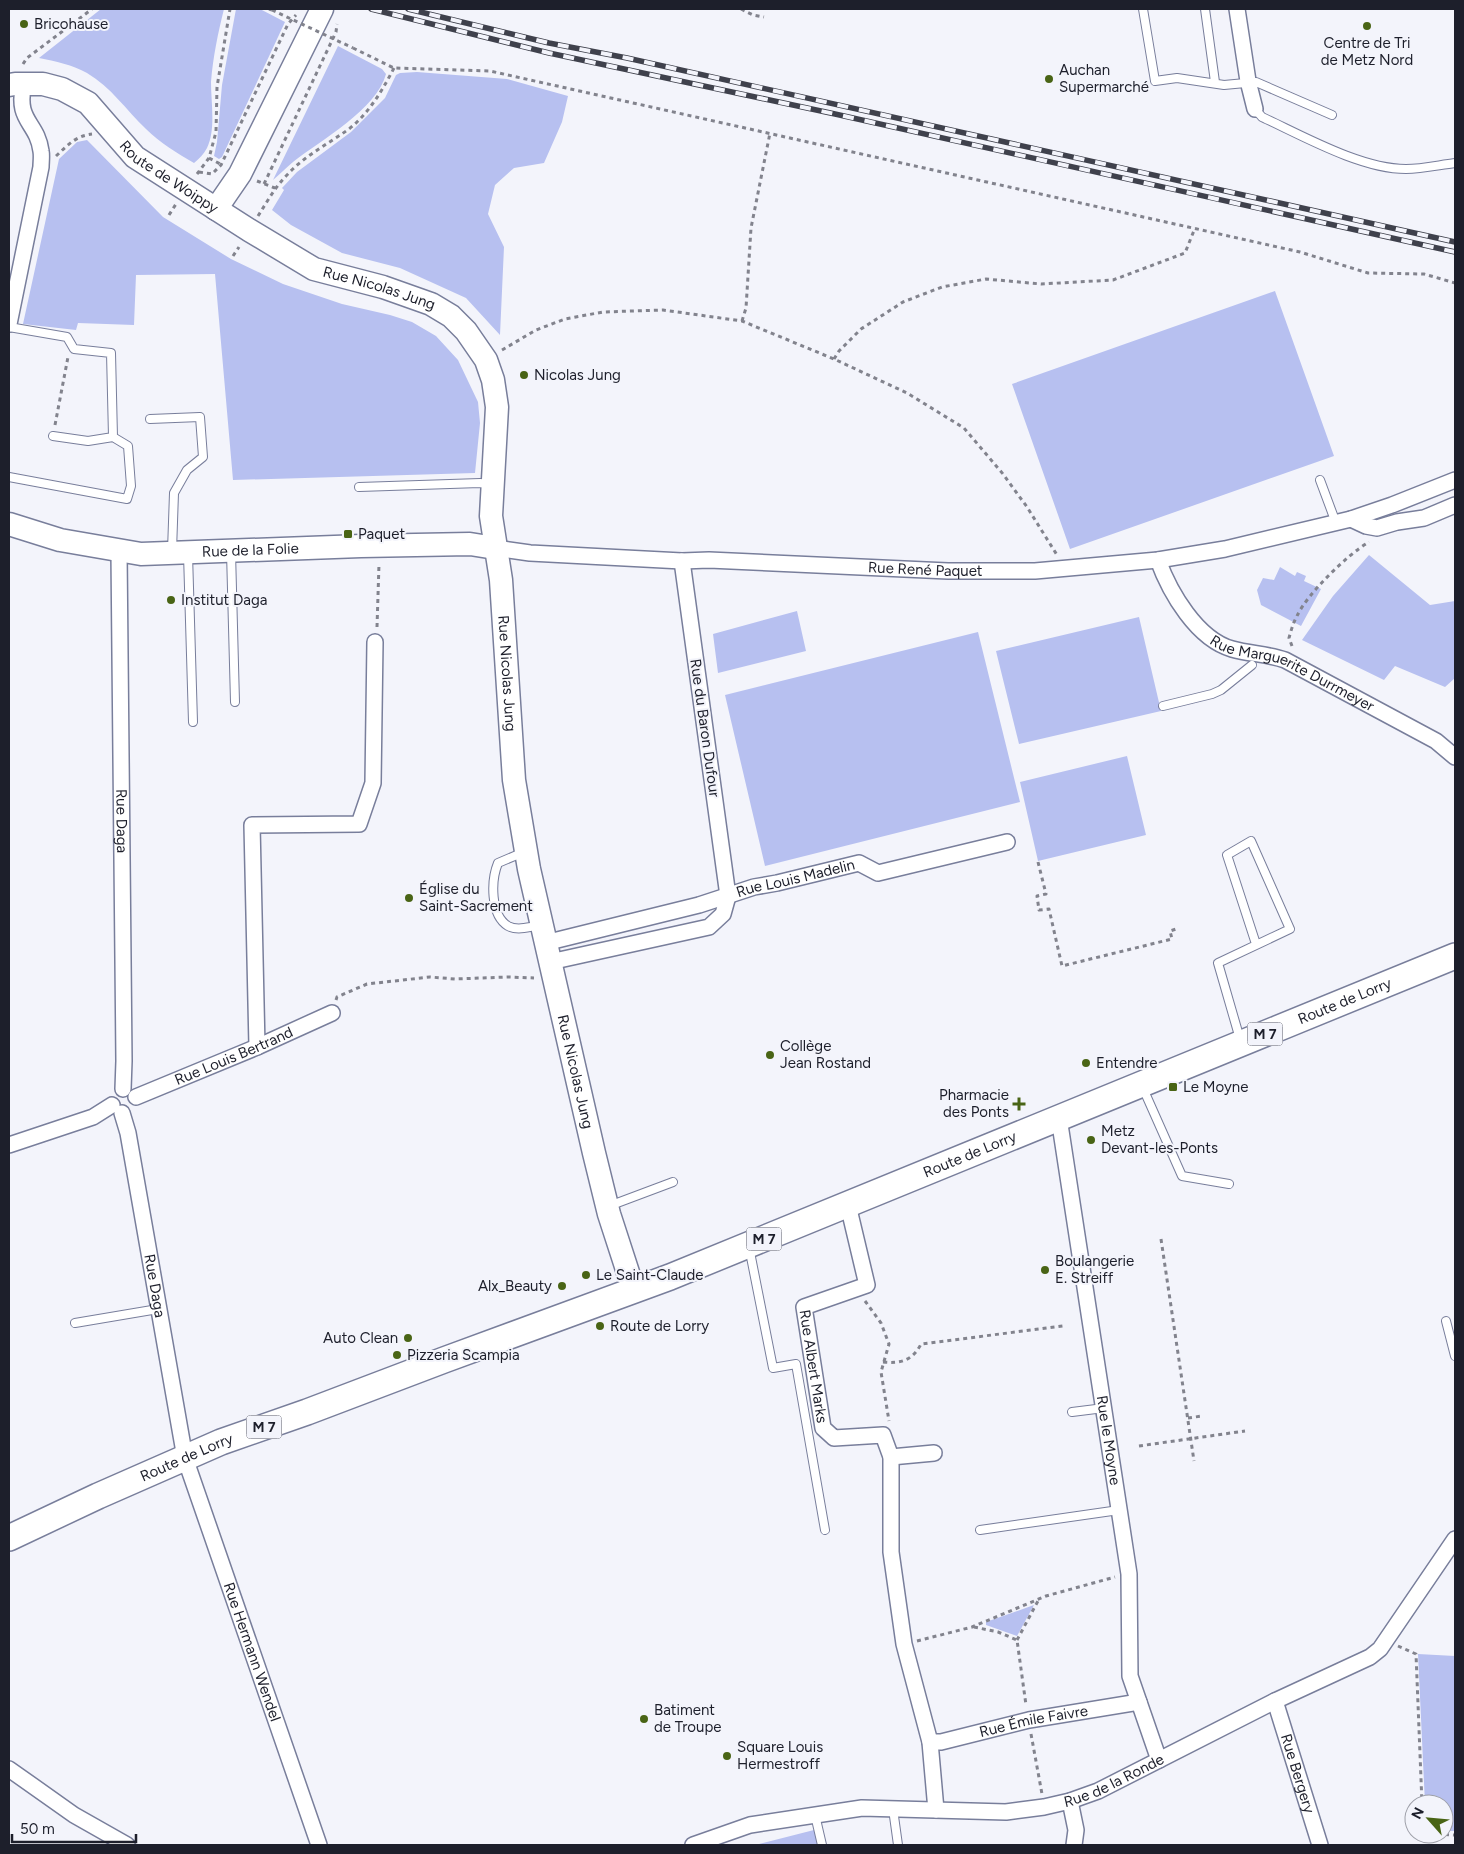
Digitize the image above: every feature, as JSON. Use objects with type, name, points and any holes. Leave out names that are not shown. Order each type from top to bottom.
[{"type":"main road","name":"Route de Woippy","points":[[16,84],[43,84],[62,89],[88,103],[135,157],[216,209],[240,174],[276,102],[330,13]]},
{"type":"main road","name":"Rue Nicolas Jung","points":[[216,209],[314,269],[383,287],[431,304],[451,316],[461,326],[486,360],[493,380],[497,408],[491,516],[501,580],[514,780],[526,852],[556,991],[607,1207],[634,1291]]},
{"type":"main road","name":"Rue de la Folie","points":[[9,524],[60,540],[119,552],[141,554],[470,544],[495,548]]},
{"type":"main road","name":"Route de Lorry","points":[[9,1538],[98,1496],[221,1442],[634,1291],[1455,956]]},
{"type":"street","points":[[1238,9],[1248,81],[1255,109]]},
{"type":"street","points":[[9,326],[41,167],[42,151],[37,136],[26,119],[16,84]]},
{"type":"street","name":"Rue René Paquet","points":[[495,548],[530,553],[948,571],[1035,570],[1158,560],[1225,549],[1351,519],[1455,480]]},
{"type":"street","points":[[1351,519],[1366,526],[1377,528],[1397,522],[1424,518],[1455,506]]},
{"type":"street","name":"Rue Daga","points":[[119,552],[124,1051],[122,1089]]},
{"type":"street","name":"Rue du Baron Dufour","points":[[682,560],[728,896]]},
{"type":"street","name":"Rue Marguerite Durrmeyer","points":[[1158,560],[1173,593],[1198,626],[1213,641],[1233,650],[1270,654],[1286,660],[1436,740],[1455,757]]},
{"type":"street","points":[[257,1047],[252,825],[359,824],[374,783],[375,642]]},
{"type":"street","name":"Rue Louis Madelin","points":[[545,943],[728,896],[754,887],[859,863],[878,873],[1007,842]]},
{"type":"street","name":"Rue Louis Madelin","points":[[545,943],[709,926],[722,914],[728,896]]},
{"type":"street","name":"Rue Louis Bertrand","points":[[136,1097],[257,1047],[332,1013]]},
{"type":"street","points":[[9,1145],[117,1109],[133,1109],[136,1097],[129,1090],[122,1089],[113,1094],[117,1109]]},
{"type":"street","name":"Rue Daga","points":[[117,1109],[128,1133],[185,1458]]},
{"type":"street","name":"Rue le Moyne","points":[[1059,1118],[1129,1574],[1130,1676],[1159,1760]]},
{"type":"street","points":[[848,1205],[867,1286],[857,1289]]},
{"type":"street","name":"Rue Albert Marks","points":[[857,1289],[804,1307],[822,1428],[834,1438],[883,1435]]},
{"type":"street","points":[[883,1435],[891,1457],[891,1552],[904,1644],[930,1742],[936,1810]]},
{"type":"street","points":[[891,1457],[934,1454]]},
{"type":"street","name":"Rue Hermann Wendel","points":[[185,1458],[318,1845]]},
{"type":"street","name":"Rue de la Ronde","points":[[693,1845],[750,1825],[862,1808],[1006,1812],[1044,1807],[1070,1801],[1098,1791],[1275,1701],[1370,1656],[1380,1649],[1455,1539]]},
{"type":"street","name":"Rue Bergery","points":[[1275,1701],[1320,1845]]},
{"type":"street","name":"Rue Émile Faivre","points":[[930,1742],[941,1742],[1029,1720],[1139,1702]]},
{"type":"street","points":[[9,1769],[74,1816],[127,1845]]},
{"type":"street","points":[[1070,1801],[1076,1830],[1074,1845]]},
{"type":"lane","points":[[1143,9],[1155,81],[1177,78],[1224,84],[1256,82],[1332,115]]},
{"type":"lane","points":[[1205,9],[1215,82]]},
{"type":"lane","points":[[1255,109],[1262,117],[1314,141],[1341,153],[1382,166],[1406,169],[1455,163]]},
{"type":"lane","points":[[9,326],[67,336],[74,348],[111,353],[113,437]]},
{"type":"lane","points":[[150,419],[200,417],[203,457],[188,470],[174,493],[193,722]]},
{"type":"lane","points":[[9,477],[127,499],[130,486],[128,446],[113,437],[88,442],[53,436]]},
{"type":"lane","points":[[1320,480],[1336,522]]},
{"type":"lane","points":[[359,487],[493,485]]},
{"type":"lane","points":[[231,552],[235,702]]},
{"type":"lane","points":[[1163,706],[1221,690],[1252,665]]},
{"type":"lane","points":[[1242,1044],[1218,963],[1290,930],[1251,841],[1227,854],[1256,944]]},
{"type":"lane","points":[[526,852],[498,863],[493,876],[495,908],[500,918],[508,926],[518,928],[545,943]]},
{"type":"lane","points":[[1142,1085],[1182,1176],[1229,1184]]},
{"type":"lane","points":[[607,1207],[673,1182]]},
{"type":"lane","points":[[748,1245],[773,1368],[796,1364],[825,1530]]},
{"type":"lane","points":[[75,1324],[158,1309]]},
{"type":"lane","points":[[1446,1321],[1455,1356]]},
{"type":"lane","points":[[1072,1412],[1104,1408]]},
{"type":"lane","points":[[980,1530],[1119,1510]]},
{"type":"lane","points":[[893,1809],[898,1845]]},
{"type":"lane","points":[[815,1815],[822,1845]]},
{"type":"path","points":[[16,84],[27,58],[92,9]]},
{"type":"path","points":[[209,158],[216,132],[217,88],[230,9]]},
{"type":"path","points":[[198,172],[212,174],[221,165],[288,24],[301,9]]},
{"type":"path","points":[[741,9],[753,15],[764,17]]},
{"type":"path","points":[[271,10],[394,68],[490,71],[1300,252],[1368,273],[1424,274],[1455,284]]},
{"type":"path","points":[[264,184],[336,32],[330,13]]},
{"type":"path","points":[[255,180],[275,188],[287,174],[306,158],[350,128],[379,97],[394,68]]},
{"type":"path","points":[[41,167],[74,139],[93,134]]},
{"type":"path","points":[[742,321],[746,308],[751,228],[770,134]]},
{"type":"path","points":[[834,359],[839,351],[861,330],[903,302],[942,287],[986,279],[1041,284],[1113,280],[1185,253],[1195,228]]},
{"type":"path","points":[[501,350],[536,330],[565,319],[603,312],[663,310],[742,321],[834,359],[907,393],[964,428],[1003,474],[1027,507],[1056,553],[1061,568]]},
{"type":"path","points":[[53,436],[67,359],[74,348]]},
{"type":"path","points":[[1286,660],[1292,647],[1289,638],[1297,616],[1308,600],[1336,567],[1375,539]]},
{"type":"path","points":[[375,642],[377,638],[380,546]]},
{"type":"path","points":[[1038,862],[1046,894],[1037,896],[1039,910],[1049,909],[1062,966],[1172,939],[1170,931],[1179,928]]},
{"type":"path","points":[[332,1013],[337,997],[367,984],[430,977],[456,979],[535,978],[556,991]]},
{"type":"path","points":[[1161,1240],[1194,1461]]},
{"type":"path","points":[[857,1289],[881,1323],[889,1344],[881,1372],[889,1422],[883,1435]]},
{"type":"path","points":[[884,1362],[897,1364],[916,1354],[920,1344],[1063,1326]]},
{"type":"path","points":[[1188,1418],[1202,1416]]},
{"type":"path","points":[[1139,1446],[1245,1431]]},
{"type":"path","points":[[904,1644],[972,1627],[1039,1599],[1129,1574]]},
{"type":"path","points":[[1039,1599],[1017,1640],[1044,1807]]},
{"type":"path","points":[[972,1627],[998,1632],[1017,1640]]},
{"type":"path","points":[[1386,1640],[1416,1654],[1422,1794]]},
{"type":"shaded area","points":[[101,9],[224,9],[216,45],[211,82],[212,116],[210,141],[206,150],[194,163],[169,148],[151,134],[96,79],[76,68],[39,58]]},
{"type":"shaded area","points":[[236,9],[260,9],[285,22],[222,157],[219,159],[214,156],[222,85]]},
{"type":"shaded area","points":[[338,46],[382,69],[386,74],[381,87],[372,99],[347,123],[293,162],[273,180]]},
{"type":"shaded area","points":[[417,72],[507,79],[568,96],[562,122],[544,163],[514,168],[495,185],[488,214],[504,247],[500,335],[466,298],[400,268],[342,253],[291,225],[272,210],[284,190],[282,188],[297,172],[351,132],[385,98],[396,75]]},
{"type":"shaded area","points":[[87,140],[163,217],[231,259],[283,284],[342,304],[412,322],[436,336],[458,360],[478,402],[480,423],[475,473],[233,480],[215,274],[136,275],[134,325],[78,323],[76,330],[23,324],[59,159],[77,142]]},
{"type":"shaded area","points":[[1275,291],[1334,456],[1070,549],[1012,384]]},
{"type":"shaded area","points":[[1369,555],[1430,605],[1455,601],[1455,678],[1445,687],[1395,666],[1384,680],[1302,640],[1333,596]]},
{"type":"shaded area","points":[[1280,567],[1295,576],[1297,572],[1306,576],[1304,581],[1321,589],[1301,626],[1261,605],[1257,590],[1263,578],[1274,580]]},
{"type":"shaded area","points":[[797,611],[806,651],[718,673],[713,634]]},
{"type":"shaded area","points":[[1139,617],[1161,711],[1019,744],[996,651]]},
{"type":"shaded area","points":[[978,632],[1020,802],[765,866],[725,695]]},
{"type":"shaded area","points":[[1127,756],[1146,835],[1038,861],[1020,782]]},
{"type":"shaded area","points":[[1034,1605],[1017,1636],[986,1625],[986,1622]]},
{"type":"shaded area","points":[[1418,1654],[1455,1656],[1455,1831],[1454,1794],[1425,1794]]},
{"type":"shaded area","points":[[814,1830],[819,1845],[755,1845]]},
{"type":"railway","points":[[371,9],[549,53],[835,114],[1455,252]]},
{"type":"railway","points":[[408,9],[549,43],[627,58],[1455,242]]},
{"type":"place","name":"Bricohause","points":[[24,24]]},
{"type":"place","name":"Centre de Tri de Metz Nord","points":[[1367,26]]},
{"type":"place","name":"Auchan Supermarché","points":[[1049,79]]},
{"type":"place","name":"Nicolas Jung","points":[[524,375]]},
{"type":"place","name":"Paquet","points":[[348,534]]},
{"type":"place","name":"Institut Daga","points":[[171,600]]},
{"type":"place","name":"Église du Saint-Sacrement","points":[[409,898]]},
{"type":"place","name":"Collège Jean Rostand","points":[[770,1055]]},
{"type":"place","name":"Entendre","points":[[1086,1063]]},
{"type":"place","name":"Le Moyne","points":[[1173,1087]]},
{"type":"place","name":"Pharmacie des Ponts","points":[[1019,1104]]},
{"type":"place","name":"Metz Devant-les-Ponts","points":[[1091,1140]]},
{"type":"place","name":"Boulangerie E. Streiff","points":[[1045,1270]]},
{"type":"place","name":"Le Saint-Claude","points":[[586,1275]]},
{"type":"place","name":"Alx_Beauty","points":[[562,1286]]},
{"type":"place","name":"Route de Lorry","points":[[600,1326]]},
{"type":"place","name":"Auto Clean","points":[[408,1338]]},
{"type":"place","name":"Pizzeria Scampia","points":[[397,1355]]},
{"type":"place","name":"Batiment de Troupe","points":[[644,1719]]},
{"type":"place","name":"Square Louis Hermestroff","points":[[727,1756]]}]
